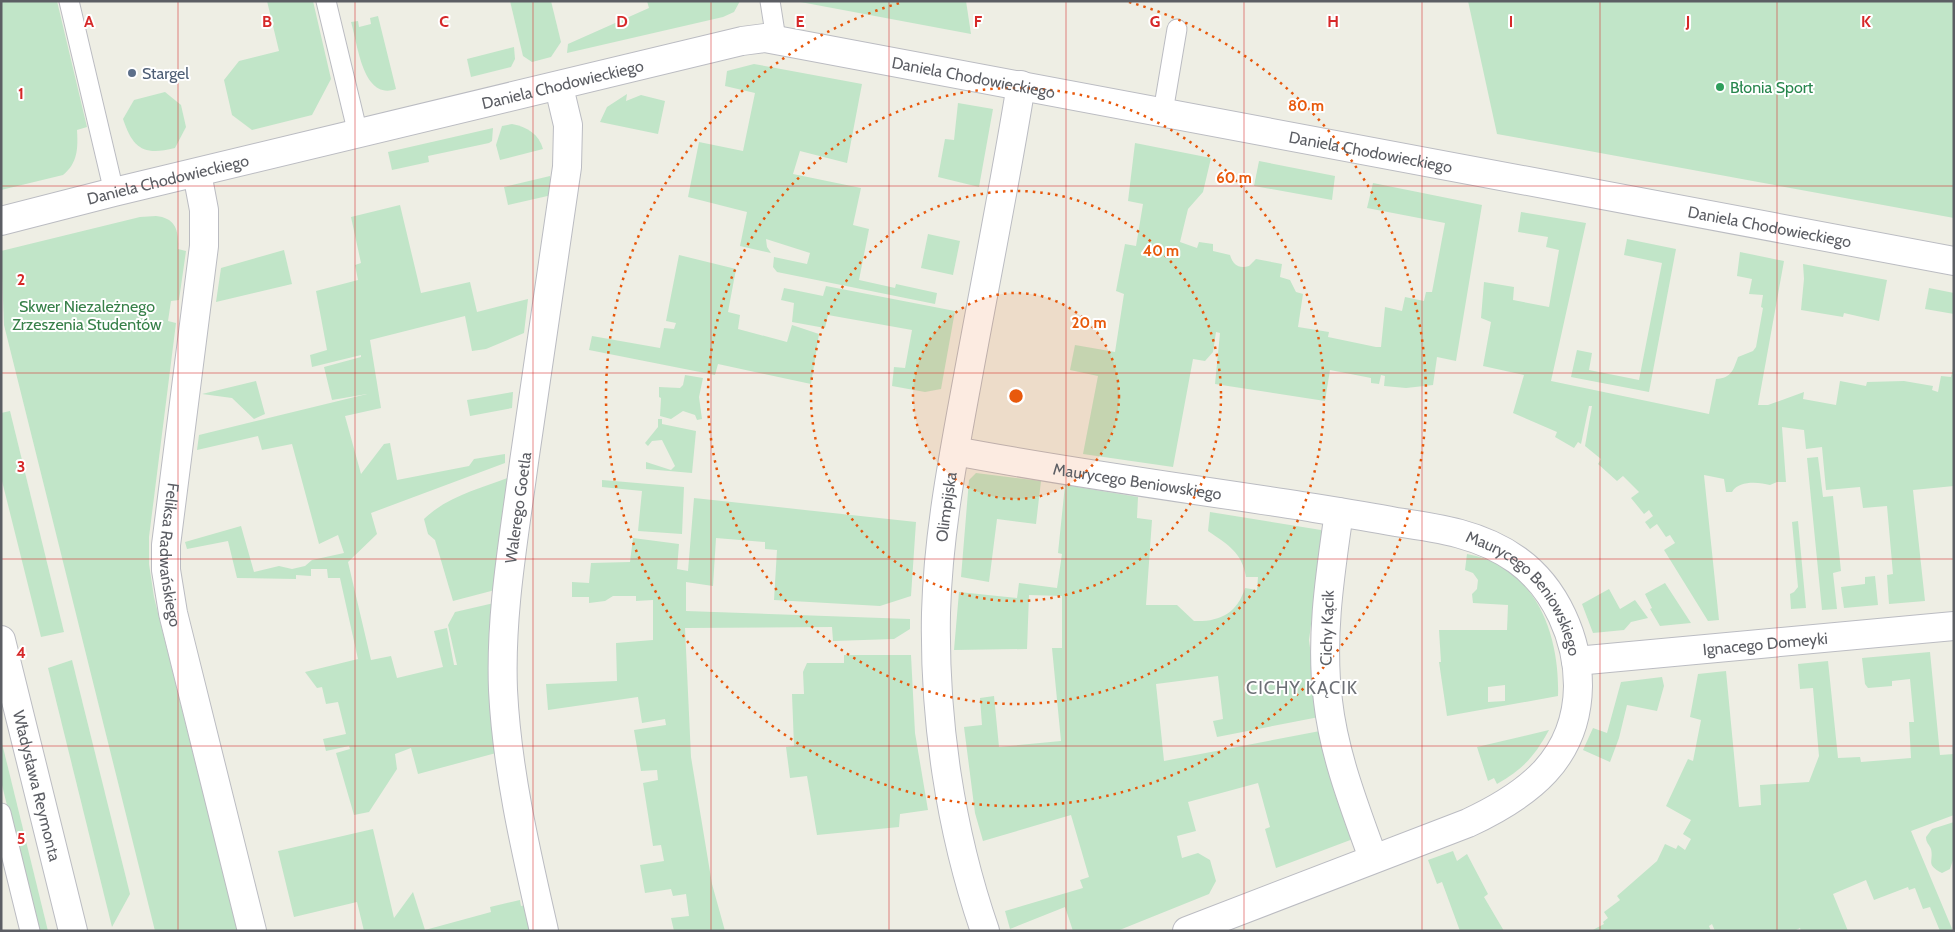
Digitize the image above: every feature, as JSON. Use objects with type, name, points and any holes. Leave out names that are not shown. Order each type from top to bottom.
[{"type":"street","name":"Daniela Chodowieckiego","points":[[1,221],[114,192],[559,87],[742,41],[776,39],[1954,261]]},
{"type":"street","name":"Olimpijska","points":[[985,931],[956,826],[942,736],[938,688],[936,612],[940,546],[955,451],[1021,85]]},
{"type":"street","name":"Walerego Goetla","points":[[544,931],[518,807],[510,758],[504,711],[503,646],[510,563],[567,167],[568,126],[559,87]]},
{"type":"street","name":"Feliksa Radwańskiego","points":[[197,173],[204,210],[204,246],[166,545],[166,570],[173,613],[252,931]]},
{"type":"street","name":"Maurycego Beniowskiego","points":[[955,451],[1339,512],[1469,536],[1516,559],[1540,581],[1551,596],[1569,634],[1576,661],[1578,699],[1574,722],[1556,758],[1537,781],[1505,805],[1468,823],[1187,931]]},
{"type":"street","name":"Cichy Kącik","points":[[1339,512],[1326,609],[1325,655],[1328,703],[1337,748],[1373,858]]},
{"type":"street","name":"Ignacego Domeyki","points":[[1576,661],[1954,626]]},
{"type":"street","name":"Władysława Reymonta","points":[[2,649],[72,931]]},
{"type":"lane","points":[[69,1],[114,192]]},
{"type":"lane","points":[[326,1],[358,134]]},
{"type":"lane","points":[[770,1],[776,39]]},
{"type":"lane","points":[[1163,112],[1177,29]]},
{"type":"lane","points":[[1,813],[30,931]]},
{"type":"green space","points":[[1,1],[57,1],[87,127],[77,130],[76,155],[72,165],[63,175],[1,190]]},
{"type":"green space","points":[[267,1],[313,1],[331,79],[312,115],[252,130],[232,115],[224,80],[239,61],[279,51]]},
{"type":"green space","points":[[510,1],[551,1],[561,42],[551,57],[532,62],[523,56]]},
{"type":"green space","points":[[647,1],[740,1],[734,12],[723,17],[567,53],[568,44],[649,8]]},
{"type":"green space","points":[[795,1],[966,1],[971,34]]},
{"type":"green space","name":"Błonia Sport","points":[[1468,1],[1954,1],[1954,218],[1497,134]]},
{"type":"green space","points":[[378,16],[396,89],[385,91],[376,87],[364,69],[351,22],[358,21],[359,27],[371,24],[370,18]]},
{"type":"green space","points":[[514,47],[515,59],[511,67],[471,77],[467,59]]},
{"type":"green space","points":[[754,64],[862,84],[847,163],[800,151],[793,174],[861,188],[853,225],[869,229],[859,280],[895,288],[896,284],[937,293],[935,304],[777,272],[773,267],[774,257],[807,264],[810,253],[766,239],[767,247],[771,253],[740,246],[747,212],[688,197],[699,142],[743,151],[755,93],[725,86],[727,71]]},
{"type":"green space","points":[[165,92],[181,105],[186,127],[175,148],[155,151],[141,148],[131,137],[123,119],[134,100]]},
{"type":"green space","points":[[627,94],[626,101],[641,95],[665,101],[658,134],[600,122],[607,107]]},
{"type":"green space","points":[[958,103],[993,109],[979,187],[938,177],[945,139],[954,140]]},
{"type":"green space","points":[[512,124],[532,132],[539,139],[543,149],[500,160],[496,145],[502,126]]},
{"type":"green space","points":[[493,128],[492,141],[489,143],[428,156],[429,162],[392,170],[388,152]]},
{"type":"green space","points":[[1135,143],[1211,158],[1203,192],[1188,209],[1180,242],[1197,248],[1199,242],[1213,244],[1213,251],[1230,255],[1235,264],[1239,266],[1249,266],[1256,259],[1282,264],[1280,277],[1290,280],[1296,292],[1303,294],[1298,327],[1329,332],[1328,337],[1376,347],[1381,347],[1385,307],[1402,311],[1405,297],[1424,301],[1426,292],[1432,292],[1445,223],[1367,208],[1373,183],[1482,205],[1456,361],[1437,357],[1433,385],[1406,388],[1384,386],[1385,376],[1381,375],[1379,384],[1371,383],[1371,378],[1330,370],[1325,401],[1215,384],[1220,333],[1216,332],[1213,352],[1205,361],[1193,359],[1173,467],[1083,454],[1098,376],[1070,370],[1075,345],[1115,352],[1124,294],[1116,291],[1125,244],[1136,246],[1143,204],[1128,201]]},
{"type":"green space","points":[[1259,161],[1335,176],[1332,200],[1254,186]]},
{"type":"green space","points":[[550,176],[552,195],[508,205],[504,187]]},
{"type":"green space","points":[[400,205],[421,293],[470,282],[477,312],[528,299],[524,333],[486,349],[472,351],[465,316],[370,340],[381,408],[345,416],[361,474],[384,444],[390,443],[397,480],[469,466],[474,459],[505,454],[505,463],[371,513],[377,534],[348,562],[371,660],[391,656],[397,678],[443,667],[434,631],[447,628],[454,665],[457,665],[448,625],[455,612],[494,603],[496,753],[418,774],[411,748],[395,754],[397,769],[369,812],[354,815],[336,753],[350,749],[349,746],[326,751],[323,739],[346,734],[338,702],[326,704],[322,687],[317,688],[305,672],[358,659],[340,578],[328,578],[327,569],[311,569],[311,576],[296,575],[296,579],[237,578],[228,541],[187,549],[185,542],[241,526],[254,572],[279,566],[292,569],[305,566],[312,560],[344,553],[338,535],[319,544],[292,444],[262,450],[258,436],[197,450],[199,435],[367,394],[332,400],[324,367],[361,357],[361,355],[312,367],[310,355],[327,350],[316,291],[358,280],[355,265],[361,263],[351,217]]},
{"type":"green space","points":[[1521,212],[1586,223],[1551,381],[1709,414],[1716,379],[1729,375],[1738,357],[1753,351],[1756,347],[1763,308],[1761,307],[1763,295],[1749,294],[1752,279],[1737,276],[1740,252],[1784,261],[1758,405],[1768,405],[1804,392],[1803,399],[1836,405],[1840,381],[1866,386],[1867,382],[1904,381],[1933,386],[1932,390],[1938,392],[1941,376],[1951,377],[1954,364],[1954,486],[1913,490],[1925,601],[1889,604],[1887,575],[1893,574],[1887,506],[1863,508],[1860,487],[1826,490],[1822,447],[1806,449],[1804,430],[1782,427],[1786,482],[1777,482],[1770,485],[1760,483],[1744,484],[1739,485],[1732,492],[1726,492],[1724,479],[1704,475],[1719,620],[1708,621],[1664,550],[1675,543],[1670,535],[1666,537],[1657,524],[1650,529],[1645,522],[1653,516],[1649,510],[1644,514],[1631,498],[1639,492],[1623,476],[1617,481],[1598,464],[1601,459],[1585,446],[1592,406],[1589,406],[1581,444],[1578,442],[1574,448],[1555,437],[1557,432],[1513,413],[1524,375],[1483,366],[1491,322],[1481,318],[1484,282],[1514,287],[1513,300],[1549,307],[1559,250],[1546,247],[1548,237],[1518,232]]},
{"type":"green space","name":"Skwer Niezależnego Zrzeszenia Studentów","points":[[156,216],[168,219],[172,223],[177,231],[178,249],[186,251],[179,300],[171,301],[168,321],[176,323],[149,537],[149,564],[154,597],[196,766],[200,780],[205,779],[242,931],[155,931],[4,325],[1,251],[140,217]]},
{"type":"green space","points":[[928,234],[960,241],[953,275],[921,268]]},
{"type":"green space","points":[[1627,239],[1676,249],[1649,392],[1571,377],[1577,350],[1592,353],[1589,370],[1639,380],[1662,263],[1624,255]]},
{"type":"green space","points":[[284,250],[292,284],[216,302],[221,268]]},
{"type":"green space","points":[[679,255],[736,269],[728,312],[740,315],[738,329],[787,342],[792,325],[819,334],[811,384],[718,364],[715,375],[589,350],[592,336],[660,348],[664,328],[674,329],[676,323],[666,321]]},
{"type":"green space","points":[[1803,264],[1887,280],[1879,321],[1844,313],[1843,317],[1801,310],[1804,279]]},
{"type":"green space","points":[[826,286],[955,311],[941,389],[925,392],[892,386],[894,367],[905,368],[912,330],[828,315],[825,328],[792,322],[794,303],[781,300],[784,288],[823,296]]},
{"type":"green space","points":[[1929,288],[1954,293],[1954,314],[1925,309]]},
{"type":"green space","points":[[685,375],[703,378],[699,397],[702,419],[697,420],[695,415],[683,411],[671,419],[660,416],[661,398],[659,397],[659,387],[680,388],[683,385]]},
{"type":"green space","points":[[256,381],[265,414],[254,419],[232,398],[202,394]]},
{"type":"green space","points":[[513,392],[512,408],[470,416],[467,400]]},
{"type":"green space","points":[[10,411],[64,632],[41,637],[1,477],[1,413]]},
{"type":"green space","points":[[658,419],[662,419],[662,424],[696,431],[692,473],[646,469],[646,462],[671,470],[675,466],[662,440],[652,441],[648,446],[645,443],[658,427]]},
{"type":"green space","points":[[1818,457],[1823,497],[1833,496],[1841,571],[1833,573],[1837,609],[1822,610],[1807,458]]},
{"type":"green space","points":[[976,473],[1041,481],[1036,524],[997,519],[989,582],[961,577],[969,480]]},
{"type":"green space","points":[[510,477],[495,590],[453,601],[435,540],[428,534],[424,519],[443,504],[475,489]]},
{"type":"green space","points":[[602,480],[684,487],[682,534],[638,531],[642,491],[602,487]]},
{"type":"green space","points":[[1065,485],[1138,497],[1137,518],[1152,520],[1146,605],[1177,605],[1194,621],[1211,620],[1226,615],[1242,597],[1245,588],[1257,590],[1258,577],[1246,577],[1241,561],[1233,550],[1208,531],[1210,512],[1321,530],[1323,534],[1309,640],[1319,717],[1217,737],[1213,721],[1223,719],[1218,676],[1156,684],[1164,761],[1320,731],[1353,839],[1276,868],[1265,829],[1270,827],[1258,783],[1188,802],[1196,831],[1177,836],[1182,858],[1198,853],[1210,860],[1216,881],[1209,894],[1117,931],[1073,931],[1065,907],[1010,929],[1005,911],[1083,888],[1080,880],[1089,877],[1071,815],[983,841],[975,813],[964,727],[982,725],[980,698],[994,696],[999,747],[1061,741],[1052,648],[1062,648],[1062,596],[1029,595],[1027,649],[954,650],[959,592],[1017,598],[1019,583],[1057,588],[1062,554],[1058,553]]},
{"type":"green space","points":[[694,498],[916,522],[911,596],[880,606],[774,600],[777,550],[765,549],[765,542],[716,538],[713,586],[686,582],[686,611],[910,619],[910,629],[894,639],[833,641],[832,627],[685,628],[691,757],[712,884],[725,931],[674,931],[671,918],[689,916],[686,894],[673,896],[671,889],[645,893],[640,865],[664,861],[661,845],[653,846],[643,783],[658,780],[657,770],[641,771],[634,730],[666,725],[665,719],[642,723],[638,697],[548,710],[546,684],[617,681],[616,643],[653,640],[653,600],[636,601],[636,596],[613,596],[605,601],[589,603],[589,597],[572,597],[572,582],[589,583],[591,563],[630,562],[633,538],[679,544],[677,569],[688,571]]},
{"type":"green space","points":[[1798,521],[1806,608],[1791,609],[1790,594],[1798,587],[1792,522]]},
{"type":"green space","points":[[1467,554],[1491,561],[1511,573],[1527,588],[1539,607],[1548,627],[1554,650],[1558,696],[1447,716],[1439,662],[1441,662],[1439,630],[1507,630],[1508,605],[1473,603],[1472,594],[1477,589],[1478,580],[1473,573],[1465,570]],"holes":[[[1505,685],[1505,701],[1488,702],[1488,687]]]},
{"type":"green space","points":[[1875,576],[1878,605],[1844,608],[1841,587],[1865,584],[1865,577]]},
{"type":"green space","points":[[1665,583],[1691,623],[1660,626],[1650,609],[1652,608],[1645,594]]},
{"type":"green space","points":[[1609,589],[1620,609],[1635,600],[1648,618],[1631,622],[1624,630],[1593,633],[1582,604]]},
{"type":"green space","points":[[1930,652],[1940,755],[1954,754],[1954,815],[1911,831],[1953,931],[1940,931],[1930,907],[1923,909],[1915,888],[1909,890],[1908,887],[1874,900],[1866,880],[1833,894],[1848,931],[1801,931],[1800,928],[1794,931],[1715,931],[1712,924],[1709,926],[1711,931],[1591,931],[1604,924],[1603,922],[1608,918],[1604,912],[1620,900],[1617,896],[1657,861],[1665,844],[1676,849],[1678,845],[1685,850],[1691,839],[1683,834],[1691,820],[1666,806],[1688,759],[1693,761],[1701,720],[1690,717],[1698,674],[1726,671],[1739,807],[1761,805],[1760,785],[1809,782],[1819,756],[1813,688],[1800,689],[1798,664],[1828,661],[1838,758],[1860,757],[1861,762],[1911,758],[1909,722],[1914,722],[1910,679],[1892,681],[1892,686],[1868,688],[1865,684],[1862,658]]},
{"type":"green space","points":[[844,655],[911,655],[915,733],[928,810],[900,814],[899,827],[817,835],[807,776],[790,778],[786,747],[794,746],[792,694],[804,694],[803,672],[807,663],[844,663]]},
{"type":"green space","points":[[72,660],[130,894],[112,927],[48,668]]},
{"type":"green space","points":[[1662,677],[1664,686],[1657,711],[1627,705],[1619,738],[1610,762],[1583,750],[1593,728],[1607,733],[1621,682]]},
{"type":"green space","points":[[1549,730],[1533,755],[1514,773],[1497,784],[1494,778],[1488,781],[1477,747]]},
{"type":"green space","points":[[1,739],[48,931],[38,931],[1,781]]},
{"type":"green space","points":[[1954,822],[1954,857],[1950,869],[1942,873],[1931,863],[1932,853],[1926,837],[1932,829]]},
{"type":"green space","points":[[373,829],[394,918],[413,892],[425,930],[491,912],[490,907],[520,900],[521,906],[525,905],[530,931],[364,931],[357,902],[294,917],[278,851]]},
{"type":"green space","points":[[1453,851],[1457,861],[1467,854],[1488,894],[1484,897],[1504,931],[1460,931],[1442,882],[1437,884],[1428,860]]},
{"type":"place","name":"Stargel","points":[[132,73]]},
{"type":"place","name":"Błonia Sport","points":[[1720,87]]},
{"type":"district","name":"CICHY KĄCIK","points":[[1302,688]]}]
